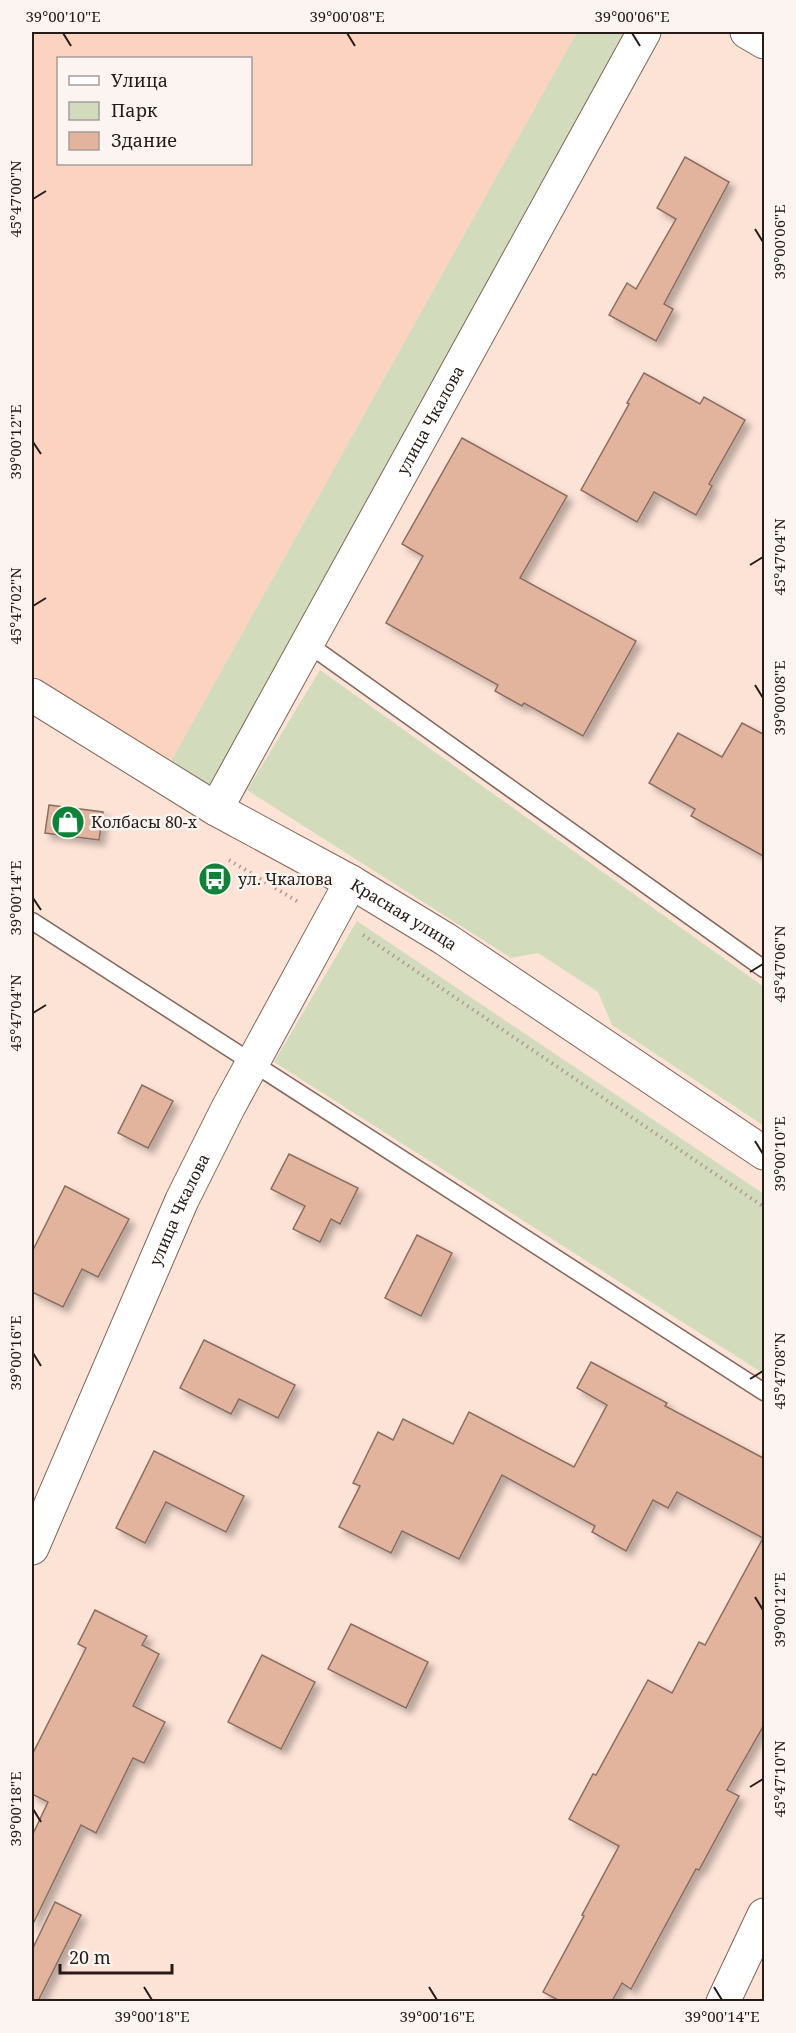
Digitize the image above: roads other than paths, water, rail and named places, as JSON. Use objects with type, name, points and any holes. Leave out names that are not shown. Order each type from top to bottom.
[{"type":"street","name":"улица Чкалова","points":[[216,809],[644,32]]},
{"type":"street","points":[[747,32],[765,42]]},
{"type":"street","name":"Красная улица","points":[[32,695],[216,809],[351,882],[445,939],[765,1153]]},
{"type":"street","name":"улица Чкалова","points":[[32,1548],[182,1200],[252,1063],[351,882]]},
{"type":"street","points":[[723,2001],[765,1915]]},
{"type":"lane","points":[[308,644],[765,969]]},
{"type":"lane","points":[[32,921],[765,1392]]},
{"type":"place","name":"Колбасы 80-х","points":[[68,822]]},
{"type":"place","name":"ул. Чкалова","points":[[215,879]]}]
